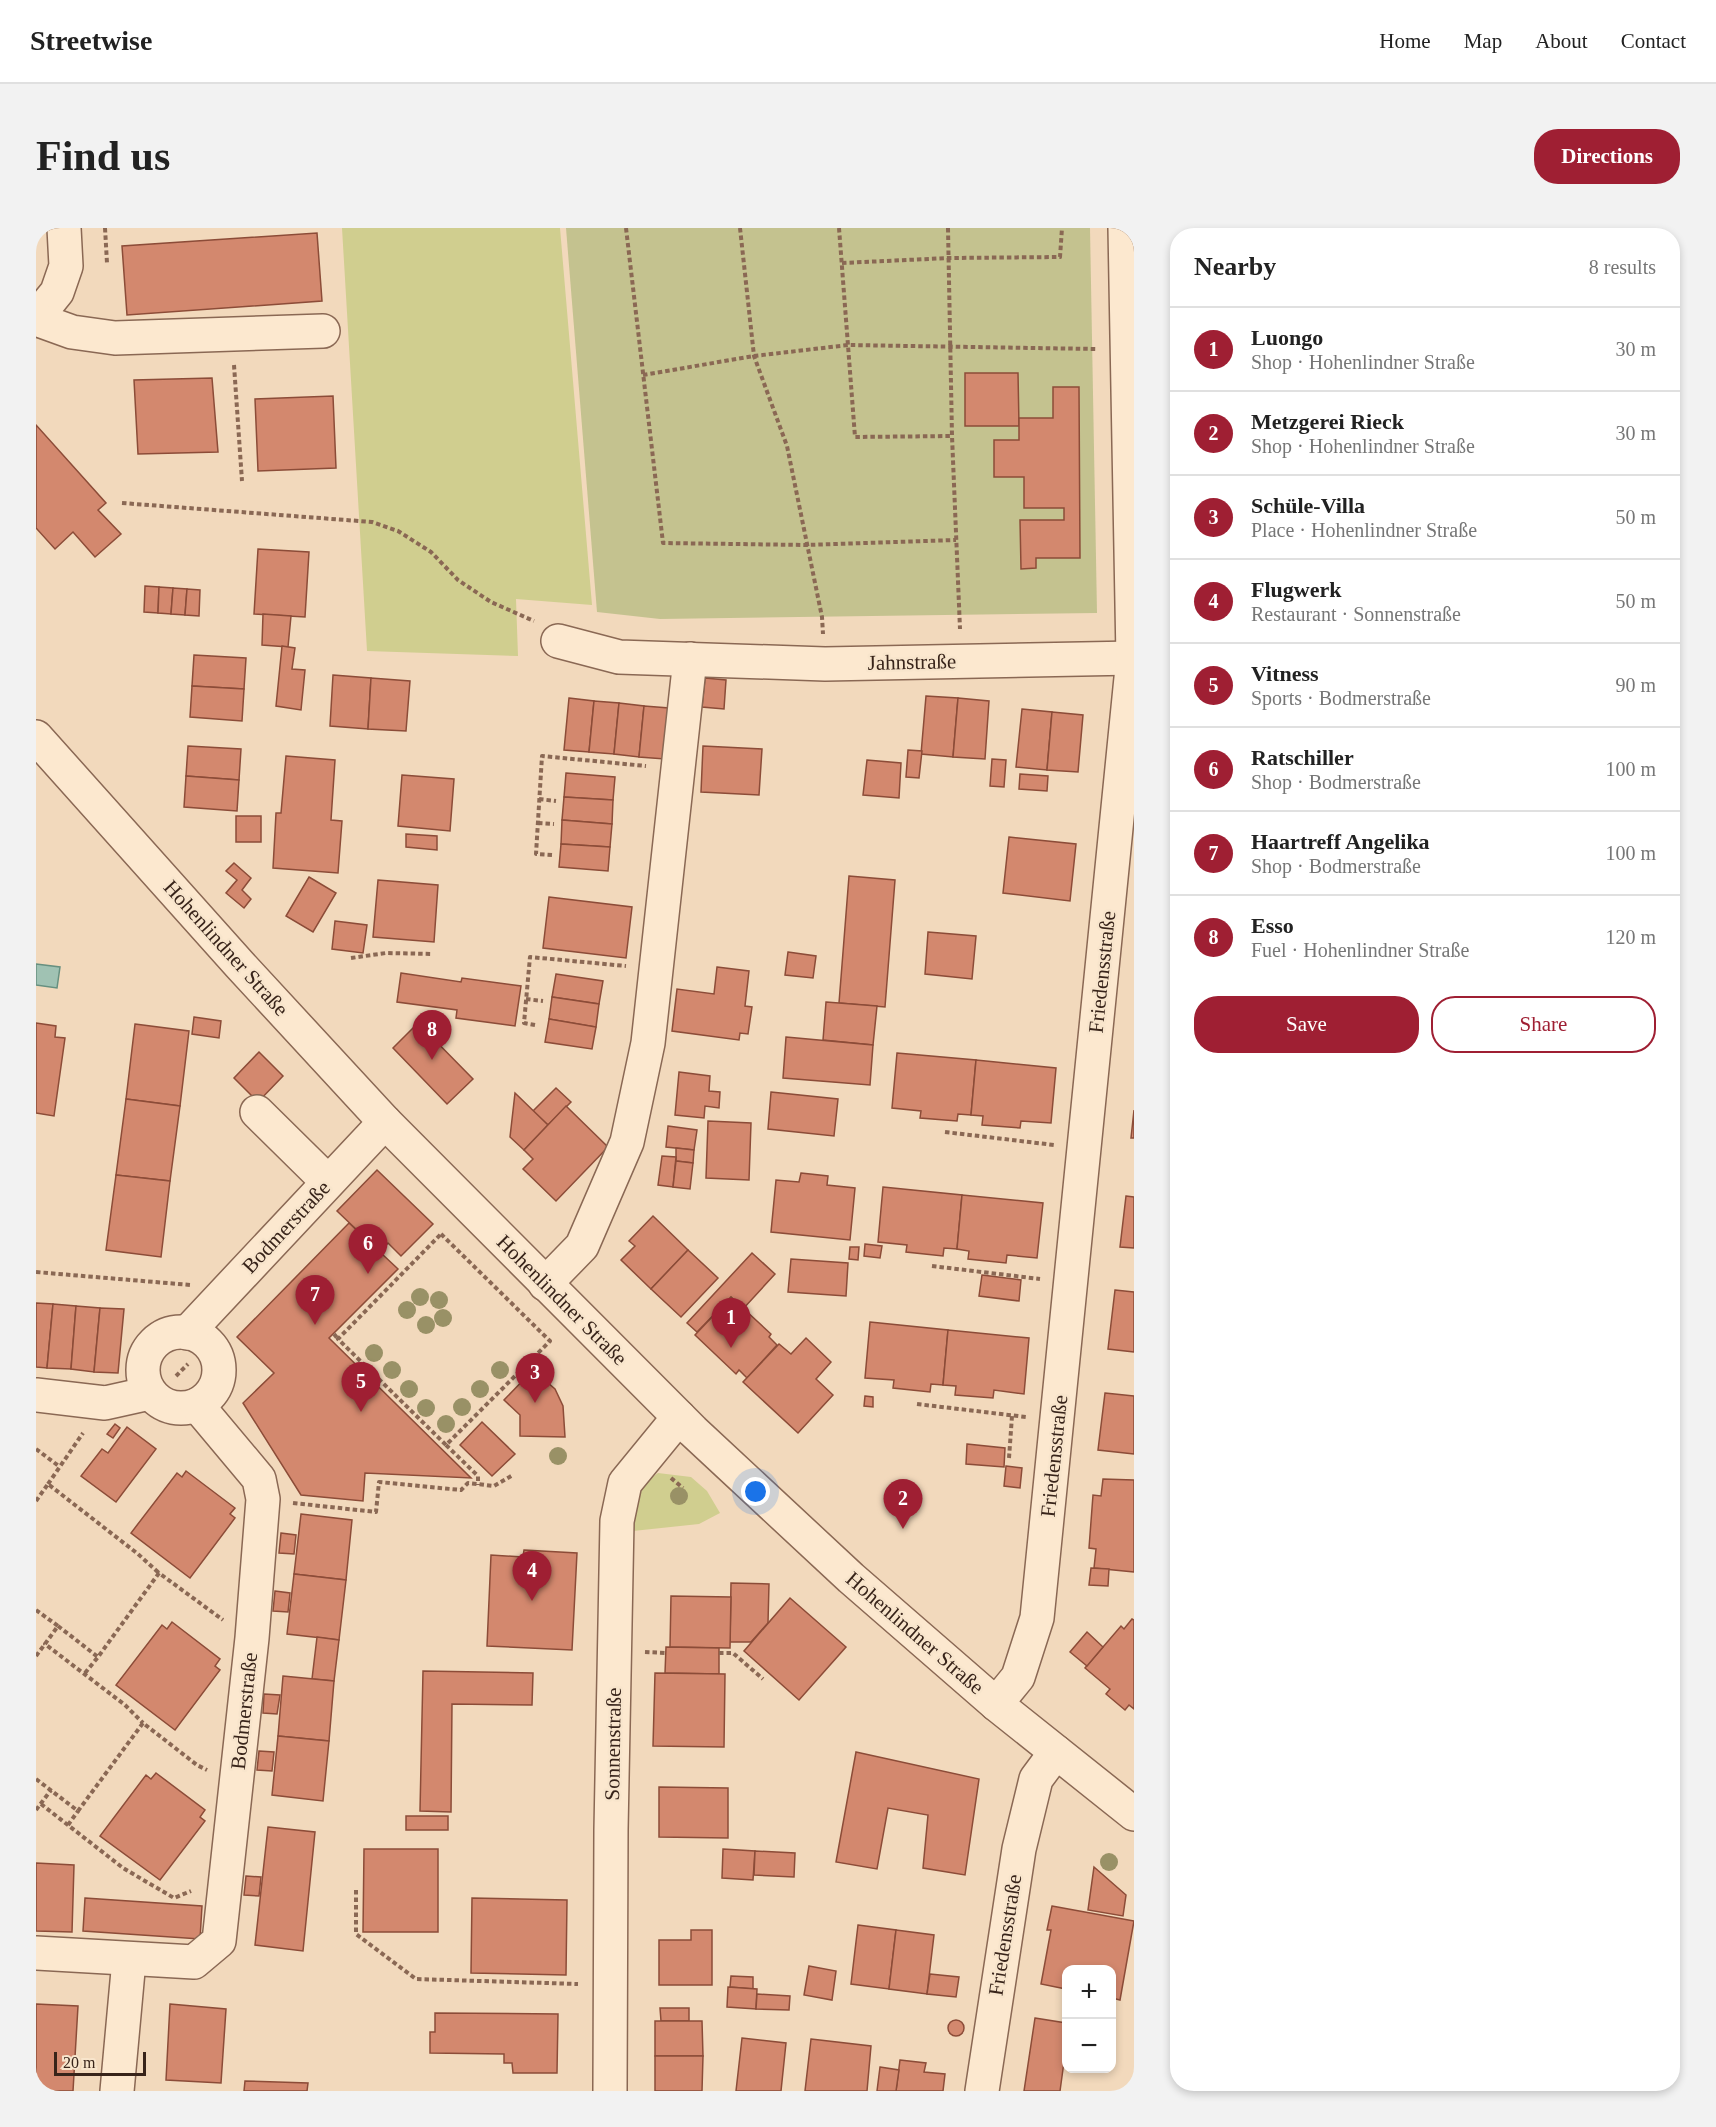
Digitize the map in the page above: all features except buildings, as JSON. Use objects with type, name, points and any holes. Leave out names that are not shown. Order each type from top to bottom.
[{"type":"street","points":[[64,228],[66,266],[57,292],[36,318],[72,332],[115,338],[323,331]]},
{"type":"street","name":"Friedensstraße","points":[[996,1704],[1018,1677],[1037,1618],[1134,658],[1125,228]]},
{"type":"street","name":"Jahnstraße","points":[[558,641],[619,657],[825,664],[1134,658]]},
{"type":"street","points":[[545,1284],[582,1246],[627,1142],[648,1043],[690,659]]},
{"type":"street","name":"Hohenlindner Straße","points":[[36,737],[385,1122],[679,1417],[851,1578],[996,1704],[1134,1814]]},
{"type":"street","points":[[256,1112],[328,1182]]},
{"type":"street","name":"Bodmerstraße","points":[[198,1338],[229,1288],[385,1122]]},
{"type":"street","points":[[174,1333],[198,1338],[216,1356],[219,1367],[214,1389],[207,1399],[197,1405],[175,1408],[164,1404],[152,1396],[144,1375],[146,1356],[152,1345],[162,1337],[174,1333]]},
{"type":"street","points":[[36,1395],[105,1402],[152,1396]]},
{"type":"street","name":"Bodmerstraße","points":[[36,1953],[194,1962],[219,1941],[252,1638],[263,1499],[259,1479],[197,1405]]},
{"type":"street","name":"Sonnenstraße","points":[[610,2091],[611,1830],[617,1521],[625,1483],[679,1417]]},
{"type":"street","name":"Friedensstraße","points":[[982,2091],[1019,1849],[1036,1779],[1056,1752]]},
{"type":"street","points":[[117,2091],[129,1960]]},
{"type":"path","points":[[105,228],[107,263]]},
{"type":"path","points":[[626,228],[663,543],[806,545],[956,540]]},
{"type":"path","points":[[740,228],[754,356],[787,446],[822,617],[825,664]]},
{"type":"path","points":[[839,228],[855,437],[952,436]]},
{"type":"path","points":[[948,228],[952,436],[962,662]]},
{"type":"path","points":[[842,263],[949,258],[1060,257],[1062,228]]},
{"type":"path","points":[[232,334],[242,481]]},
{"type":"path","points":[[643,375],[754,356],[848,345],[1127,348]]},
{"type":"path","points":[[122,503],[372,522],[398,531],[431,552],[466,586],[491,602],[531,618],[558,641]]},
{"type":"path","points":[[552,855],[536,854],[542,756],[678,769]]},
{"type":"path","points":[[539,799],[556,801]]},
{"type":"path","points":[[538,823],[554,824]]},
{"type":"path","points":[[351,958],[386,953],[433,954]]},
{"type":"path","points":[[535,1025],[524,1023],[530,957],[656,969]]},
{"type":"path","points":[[526,999],[543,1001]]},
{"type":"path","points":[[945,1132],[1084,1149]]},
{"type":"path","points":[[338,1339],[441,1234],[472,1264],[550,1341],[447,1445]]},
{"type":"path","points":[[932,1266],[1071,1283]]},
{"type":"path","points":[[36,1272],[229,1288]]},
{"type":"path","points":[[334,1334],[478,1476],[478,1485]]},
{"type":"path","points":[[152,1396],[198,1338]]},
{"type":"path","points":[[36,1501],[105,1402]]},
{"type":"path","points":[[918,1404],[1057,1421]]},
{"type":"path","points":[[1009,1458],[1012,1416]]},
{"type":"path","points":[[36,1449],[60,1467]]},
{"type":"path","points":[[263,1499],[376,1512],[379,1482],[460,1490],[468,1484],[494,1486],[513,1475]]},
{"type":"path","points":[[48,1484],[159,1573],[217,1616],[252,1638]]},
{"type":"path","points":[[85,1673],[159,1573]]},
{"type":"path","points":[[36,1610],[98,1657]]},
{"type":"path","points":[[36,1656],[58,1626]]},
{"type":"path","points":[[45,1644],[125,1705],[143,1723],[196,1765],[236,1786]]},
{"type":"path","points":[[719,1653],[733,1653],[763,1679]]},
{"type":"path","points":[[68,1825],[143,1723]]},
{"type":"path","points":[[36,1779],[78,1811]]},
{"type":"path","points":[[36,1810],[51,1790]]},
{"type":"path","points":[[41,1804],[123,1868],[174,1898],[201,1887],[225,1891]]},
{"type":"path","points":[[357,1890],[356,1934],[416,1979],[611,1985]]},
{"type":"shaded area","points":[[342,228],[560,228],[592,605],[516,599],[518,656],[367,651]]},
{"type":"shaded area","points":[[566,228],[1090,228],[1097,613],[660,619],[597,612]]},
{"type":"shaded area","points":[[36,964],[60,967],[57,988],[36,985]]},
{"type":"shaded area","points":[[658,1473],[691,1477],[707,1491],[720,1513],[699,1524],[633,1531],[628,1496]]},
{"type":"place","name":"Esso","points":[[432,1060]]},
{"type":"place","name":"Ratschiller","points":[[368,1274]]},
{"type":"place","name":"Haartreff Angelika","points":[[315,1325]]},
{"type":"place","name":"Luongo","points":[[731,1348]]},
{"type":"place","name":"Schüle-Villa","points":[[535,1403]]},
{"type":"place","name":"Vitness","points":[[361,1412]]},
{"type":"place","name":"Metzgerei Rieck","points":[[903,1529]]},
{"type":"place","name":"Flugwerk","points":[[532,1601]]}]
